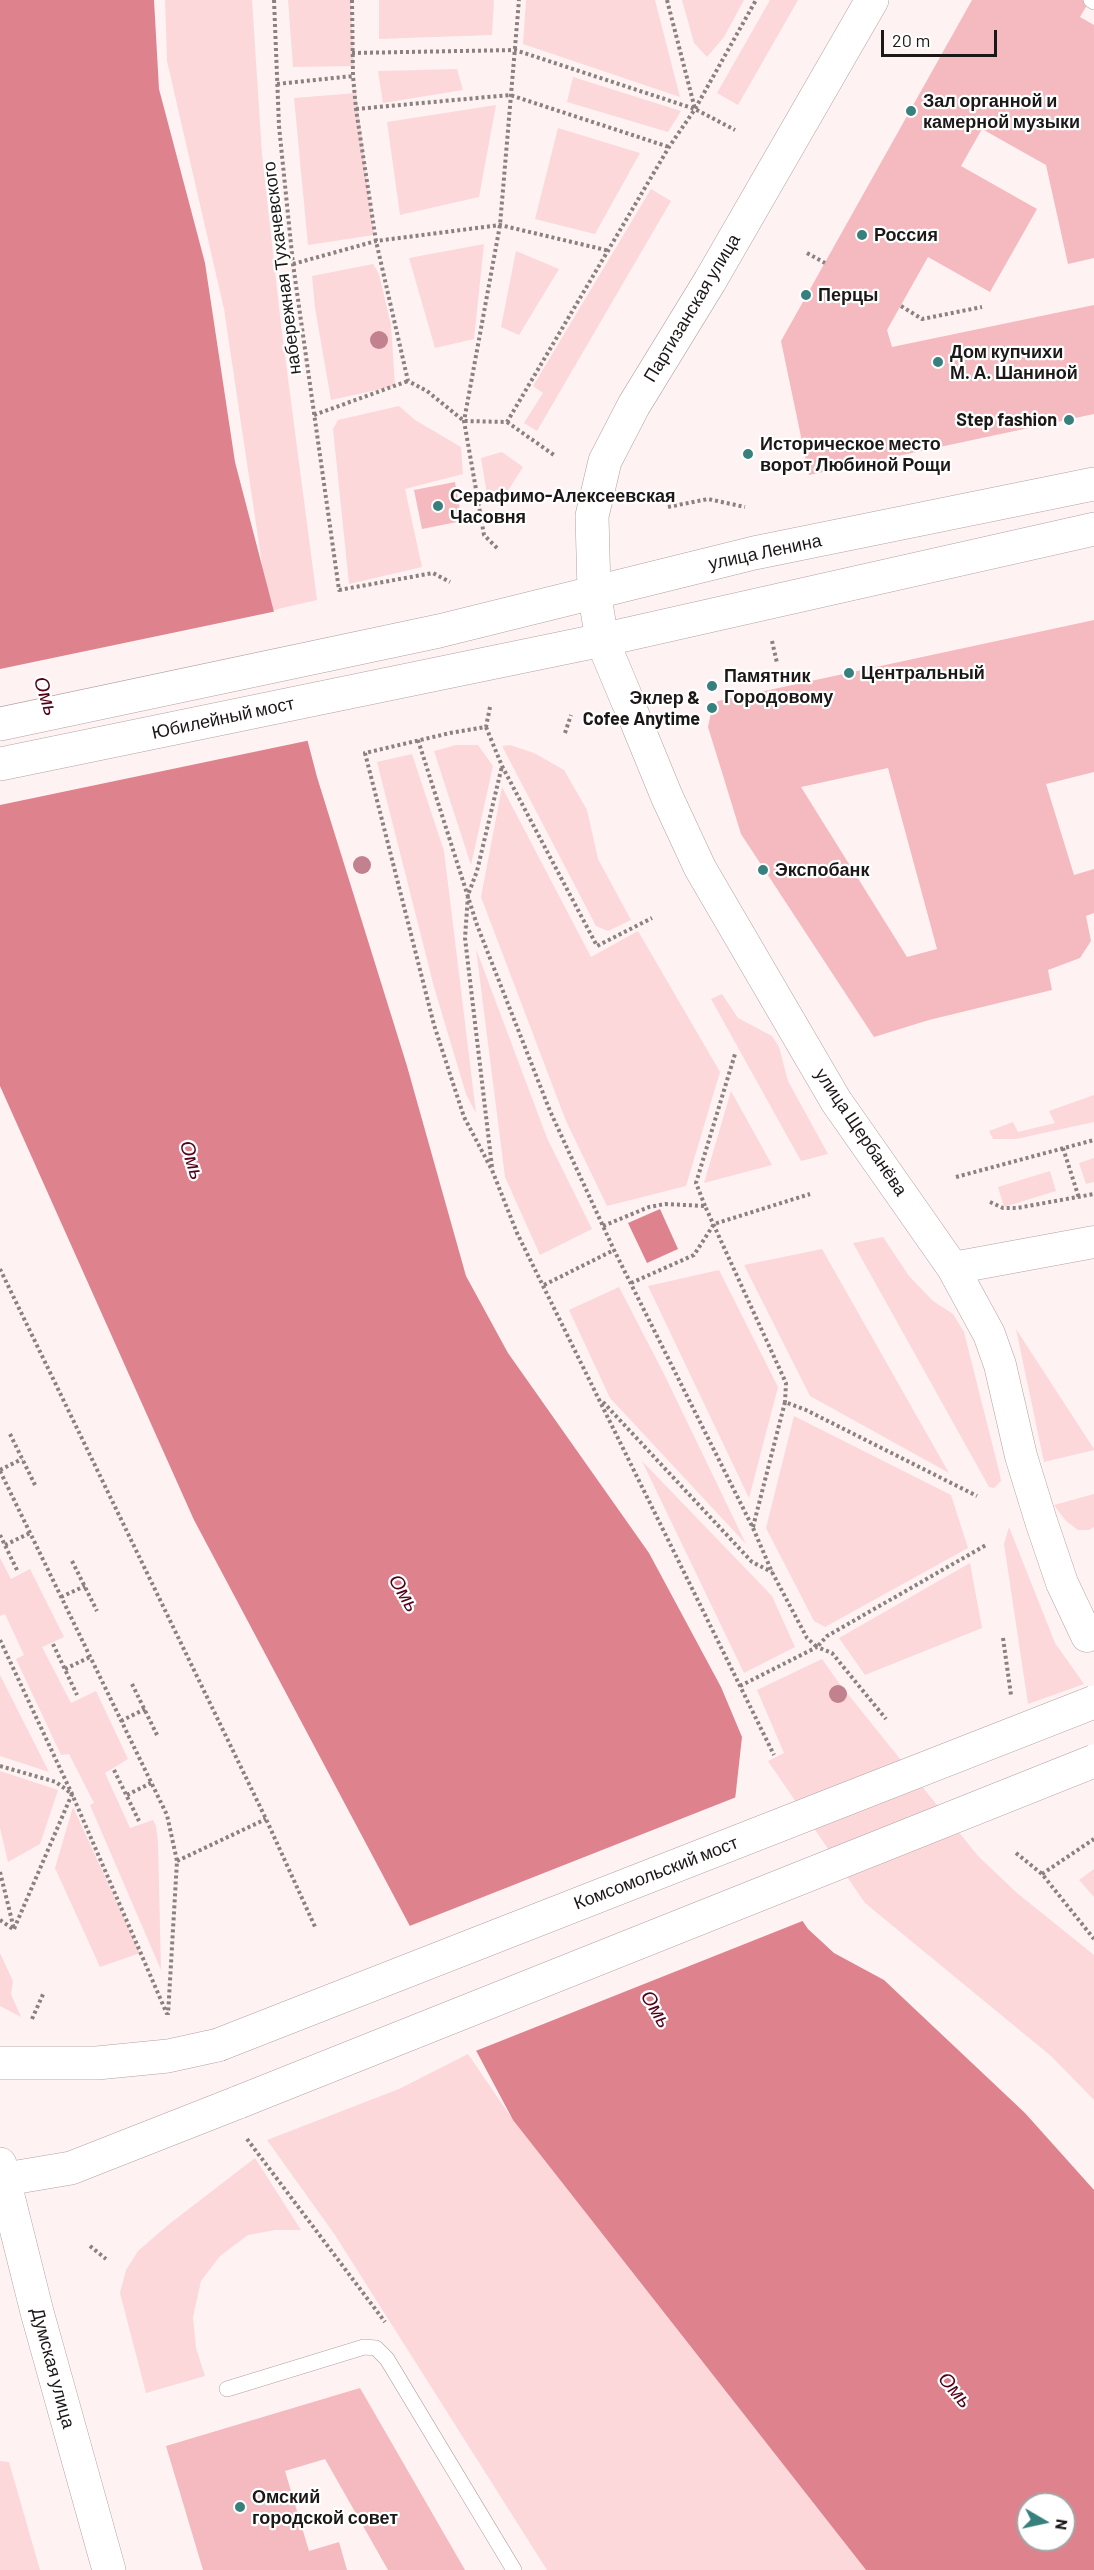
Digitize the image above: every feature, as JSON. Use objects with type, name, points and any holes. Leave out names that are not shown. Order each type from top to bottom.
[{"type":"main road","name":"Партизанская улица","points":[[602,640],[594,591],[592,516],[605,461],[634,405],[710,280],[872,0]]},
{"type":"main road","name":"улица Ленина","points":[[0,724],[439,630],[754,554],[1094,484]]},
{"type":"main road","points":[[602,640],[753,604],[1094,529]]},
{"type":"main road","name":"Юбилейный мост","points":[[0,764],[602,640]]},
{"type":"main road","name":"улица Щербанёва","points":[[602,640],[628,702]]},
{"type":"main road","name":"Комсомольский мост","points":[[0,2063],[96,2063],[168,2056],[218,2045],[1094,1701]]},
{"type":"main road","points":[[2,2175],[71,2168],[1094,1761]]},
{"type":"main road","name":"Думская улица","points":[[2,2175],[37,2312],[109,2570]]},
{"type":"street","name":"улица Щербанёва","points":[[628,702],[667,797],[706,878],[836,1101],[953,1268],[989,1334],[1000,1365],[1021,1456],[1041,1521],[1062,1583],[1087,1636]]},
{"type":"street","points":[[953,1268],[1094,1242]]},
{"type":"lane","points":[[226,2389],[364,2348],[376,2348],[387,2359],[514,2570]]},
{"type":"path","name":"набережная Тухачевского","points":[[273,0],[279,126],[293,264],[339,590],[433,573],[450,582]]},
{"type":"path","points":[[352,0],[352,53],[356,109],[376,241],[408,381]]},
{"type":"path","points":[[497,548],[484,535],[464,421],[500,225],[519,0]]},
{"type":"path","points":[[667,0],[696,109]]},
{"type":"path","points":[[507,422],[610,251],[669,147],[696,109],[756,0]]},
{"type":"path","points":[[352,53],[515,50],[696,109],[735,130]]},
{"type":"path","points":[[278,84],[353,76]]},
{"type":"path","points":[[356,109],[510,95],[669,147]]},
{"type":"path","points":[[293,264],[376,241],[500,225],[610,251]]},
{"type":"path","points":[[807,253],[825,263]]},
{"type":"path","points":[[901,306],[922,318],[982,307]]},
{"type":"path","points":[[314,415],[408,381],[427,391],[464,421],[507,422],[554,455]]},
{"type":"path","points":[[668,507],[708,499],[745,507]]},
{"type":"path","points":[[772,641],[777,663]]},
{"type":"path","points":[[490,706],[486,727],[502,766],[597,945],[652,918]]},
{"type":"path","points":[[565,733],[571,715]]},
{"type":"path","points":[[486,727],[365,753],[434,1025],[464,1117],[492,1170],[518,1233],[774,1755]]},
{"type":"path","points":[[418,740],[477,925],[550,1111],[614,1250],[753,1528],[772,1572],[807,1638],[817,1647],[832,1653],[886,1719]]},
{"type":"path","points":[[492,1170],[465,939],[468,895],[477,871],[502,766]]},
{"type":"path","points":[[735,1054],[696,1183],[786,1383],[785,1402],[753,1528]]},
{"type":"path","points":[[956,1177],[1094,1140]]},
{"type":"path","points":[[1063,1148],[1079,1198]]},
{"type":"path","points":[[631,1283],[693,1255],[714,1224],[810,1194]]},
{"type":"path","points":[[990,1202],[1003,1208],[1017,1208],[1094,1194]]},
{"type":"path","points":[[603,1226],[649,1207],[665,1204],[705,1206]]},
{"type":"path","points":[[544,1286],[614,1250]]},
{"type":"path","points":[[0,1269],[266,1819],[316,1929]]},
{"type":"path","points":[[598,1397],[752,1562],[772,1572]]},
{"type":"path","points":[[785,1402],[806,1410],[977,1496]]},
{"type":"path","points":[[10,1434],[35,1485]]},
{"type":"path","points":[[0,1640],[72,1794],[168,2015],[177,1861],[167,1815],[0,1471],[22,1459]]},
{"type":"path","points":[[5,1545],[30,1533]]},
{"type":"path","points":[[0,1535],[17,1570]]},
{"type":"path","points":[[740,1686],[817,1647],[827,1636],[986,1545]]},
{"type":"path","points":[[72,1561],[97,1611]]},
{"type":"path","points":[[61,1597],[85,1586]]},
{"type":"path","points":[[52,1644],[77,1695]]},
{"type":"path","points":[[65,1669],[90,1657]]},
{"type":"path","points":[[132,1684],[157,1735]]},
{"type":"path","points":[[121,1721],[145,1709]]},
{"type":"path","points":[[0,1766],[56,1782],[72,1794]]},
{"type":"path","points":[[114,1770],[139,1821]]},
{"type":"path","points":[[127,1796],[151,1783]]},
{"type":"path","points":[[14,1929],[72,1794]]},
{"type":"path","points":[[177,1861],[266,1819]]},
{"type":"path","points":[[1042,1874],[1094,1839]]},
{"type":"path","points":[[1016,1852],[1042,1874],[1094,1939]]},
{"type":"path","points":[[0,1872],[14,1929]]},
{"type":"path","points":[[0,1920],[14,1929]]},
{"type":"path","points":[[32,2019],[44,1992]]},
{"type":"path","points":[[90,2246],[106,2259]]},
{"type":"shaded area","points":[[165,0],[252,0],[262,154],[281,325],[317,600],[269,611],[224,309],[167,61]]},
{"type":"shaded area","points":[[288,0],[351,0],[354,66],[293,67]]},
{"type":"shaded area","points":[[379,0],[494,0],[492,35],[379,39]]},
{"type":"shaded area","points":[[526,0],[655,0],[680,97],[523,44]]},
{"type":"shaded area","points":[[682,0],[744,0],[724,37],[707,57],[694,43]]},
{"type":"shaded area","points":[[770,0],[798,0],[738,105],[717,93]]},
{"type":"shaded area","points":[[457,69],[463,90],[383,103],[378,71]]},
{"type":"shaded area","points":[[573,77],[681,111],[668,132],[567,102]]},
{"type":"shaded area","points":[[356,93],[374,235],[308,245],[294,98]]},
{"type":"shaded area","points":[[496,105],[479,197],[400,215],[387,122]]},
{"type":"shaded area","points":[[558,128],[640,153],[595,234],[535,219]]},
{"type":"shaded area","points":[[651,189],[671,201],[537,431],[524,423],[543,393],[533,386]]},
{"type":"shaded area","points":[[484,244],[474,339],[435,348],[409,258]]},
{"type":"shaded area","points":[[516,251],[559,269],[519,335],[501,327]]},
{"type":"shaded area","points":[[373,264],[379,274],[391,325],[395,386],[331,400],[315,308],[312,276]]},
{"type":"shaded area","points":[[399,406],[415,420],[461,447],[463,474],[405,489],[422,567],[349,584],[333,429],[338,420]]},
{"type":"shaded area","points":[[502,452],[523,467],[502,500],[488,500],[481,458]]},
{"type":"shaded area","points":[[456,745],[478,745],[493,766],[471,865],[434,751]]},
{"type":"shaded area","points":[[510,745],[534,753],[564,770],[587,810],[598,859],[631,920],[608,931],[596,926],[502,746]]},
{"type":"shaded area","points":[[412,754],[444,851],[476,1113],[466,1094],[434,987],[377,762]]},
{"type":"shaded area","points":[[502,787],[591,957],[638,931],[720,1072],[686,1186],[607,1206],[566,1121],[481,897]]},
{"type":"shaded area","points":[[476,949],[547,1138],[592,1229],[540,1255],[505,1177]]},
{"type":"shaded area","points":[[722,994],[738,1018],[772,1036],[779,1047],[788,1081],[828,1154],[801,1161],[711,999]]},
{"type":"shaded area","points":[[731,1091],[772,1165],[704,1183]]},
{"type":"shaded area","points":[[1094,1095],[1094,1122],[1016,1139],[993,1139],[989,1131],[1013,1122],[1018,1132],[1055,1123],[1049,1111]]},
{"type":"shaded area","points":[[1094,1158],[1094,1182],[1086,1184],[1079,1163]]},
{"type":"shaded area","points":[[1050,1171],[1056,1191],[1004,1207],[998,1187]]},
{"type":"shaded area","points":[[883,1237],[909,1276],[933,1301],[953,1314],[964,1332],[1000,1475],[1001,1481],[994,1488],[989,1487],[853,1243]]},
{"type":"shaded area","points":[[822,1249],[949,1473],[810,1396],[744,1265]]},
{"type":"shaded area","points":[[719,1270],[778,1387],[749,1498],[648,1286]]},
{"type":"shaded area","points":[[619,1287],[746,1544],[610,1398],[569,1310]]},
{"type":"shaded area","points":[[1016,1329],[1094,1449],[1094,1450],[1044,1462]]},
{"type":"shaded area","points":[[794,1416],[951,1495],[968,1548],[825,1627],[814,1621],[766,1528]]},
{"type":"shaded area","points":[[642,1461],[772,1596],[795,1647],[744,1673]]},
{"type":"shaded area","points":[[1094,1494],[1094,1527],[1089,1530],[1078,1530],[1066,1521],[1054,1505]]},
{"type":"shaded area","points":[[1009,1527],[1055,1643],[1084,1684],[1028,1704],[1004,1544]]},
{"type":"shaded area","points":[[0,1558],[11,1579],[30,1569],[64,1637],[42,1647],[71,1703],[96,1691],[128,1759],[105,1773],[130,1828],[153,1820],[156,1826],[161,1970],[90,1805],[94,1803],[69,1754],[61,1755],[16,1659],[24,1655],[5,1614],[0,1616]]},
{"type":"shaded area","points":[[970,1563],[982,1628],[865,1675],[839,1638]]},
{"type":"shaded area","points":[[822,1659],[978,1856],[1017,1893],[1094,1955],[1094,2100],[1051,2056],[865,1903],[768,1761],[784,1753],[757,1690]]},
{"type":"shaded area","points":[[0,1675],[49,1772],[0,1756]]},
{"type":"shaded area","points":[[0,1771],[58,1790],[40,1844],[8,1862],[0,1828]]},
{"type":"shaded area","points":[[73,1807],[140,1953],[100,1967],[55,1868]]},
{"type":"shaded area","points":[[1094,1869],[1094,1897],[1079,1880]]},
{"type":"shaded area","points":[[0,1953],[13,1981],[11,1994],[21,2017],[0,2006]]},
{"type":"shaded area","points":[[468,2054],[513,2120],[866,2570],[547,2570],[335,2235],[267,2140],[399,2089]]},
{"type":"shaded area","points":[[255,2158],[301,2230],[275,2230],[248,2235],[220,2256],[201,2281],[193,2317],[196,2348],[205,2376],[146,2393],[120,2293],[126,2270],[138,2251]]},
{"type":"shaded area","points":[[0,2461],[9,2462],[40,2570],[0,2570]]},
{"type":"water","name":"Омь","points":[[0,0],[154,0],[159,89],[205,263],[235,462],[317,777],[407,1066],[466,1276],[508,1353],[649,1553],[721,1687],[742,1737],[733,1818],[808,1929],[834,1953],[884,1980],[1025,2113],[1094,2190],[1094,2570],[866,2570],[513,2120],[194,1520],[0,1086]]},
{"type":"water","points":[[660,1209],[678,1249],[647,1263],[628,1223]]},
{"type":"pier","points":[[277,611],[311,740],[0,805],[0,669]]},
{"type":"pier","points":[[739,1796],[736,1818],[805,1920],[473,2052],[407,1927]]},
{"type":"building","points":[[972,0],[1090,0],[1080,17],[1094,25],[1094,258],[1068,264],[1046,165],[982,129],[961,166],[1037,209],[990,292],[928,257],[887,330],[892,347],[1094,305],[1094,414],[809,475],[781,341]]},
{"type":"building","name":"Серафимо-Алексеевская Часовня","points":[[455,482],[462,521],[422,529],[414,490]]},
{"type":"building","points":[[1094,620],[1094,772],[1046,784],[1074,875],[1094,869],[1094,913],[1086,916],[1091,941],[1080,958],[1048,970],[1052,990],[929,1020],[874,1037],[741,834],[708,727],[712,708],[718,701]],"holes":[[[888,768],[937,949],[907,957],[801,787]]]},
{"type":"building","name":"Омский городской совет","points":[[360,2388],[465,2570],[388,2570],[325,2459],[285,2471],[309,2551],[339,2542],[347,2570],[203,2570],[166,2446]]},
{"type":"place","name":"Зал органной и камерной музыки","points":[[911,111]]},
{"type":"place","name":"Россия","points":[[862,235]]},
{"type":"place","name":"Перцы","points":[[806,295]]},
{"type":"place","name":"Дом купчихи М. А. Шаниной","points":[[938,362]]},
{"type":"place","name":"Step fashion","points":[[1069,420]]},
{"type":"place","name":"Историческое место ворот Любиной Рощи","points":[[748,454]]},
{"type":"place","name":"Серафимо-Алексеевская Часовня","points":[[438,506]]},
{"type":"place","name":"Центральный","points":[[849,673]]},
{"type":"place","name":"Памятник Городовому","points":[[712,686]]},
{"type":"place","name":"Эклер & Cofee Anytime","points":[[712,708]]},
{"type":"place","name":"Экспобанк","points":[[763,870]]},
{"type":"place","name":"Омский городской совет","points":[[240,2507]]}]
